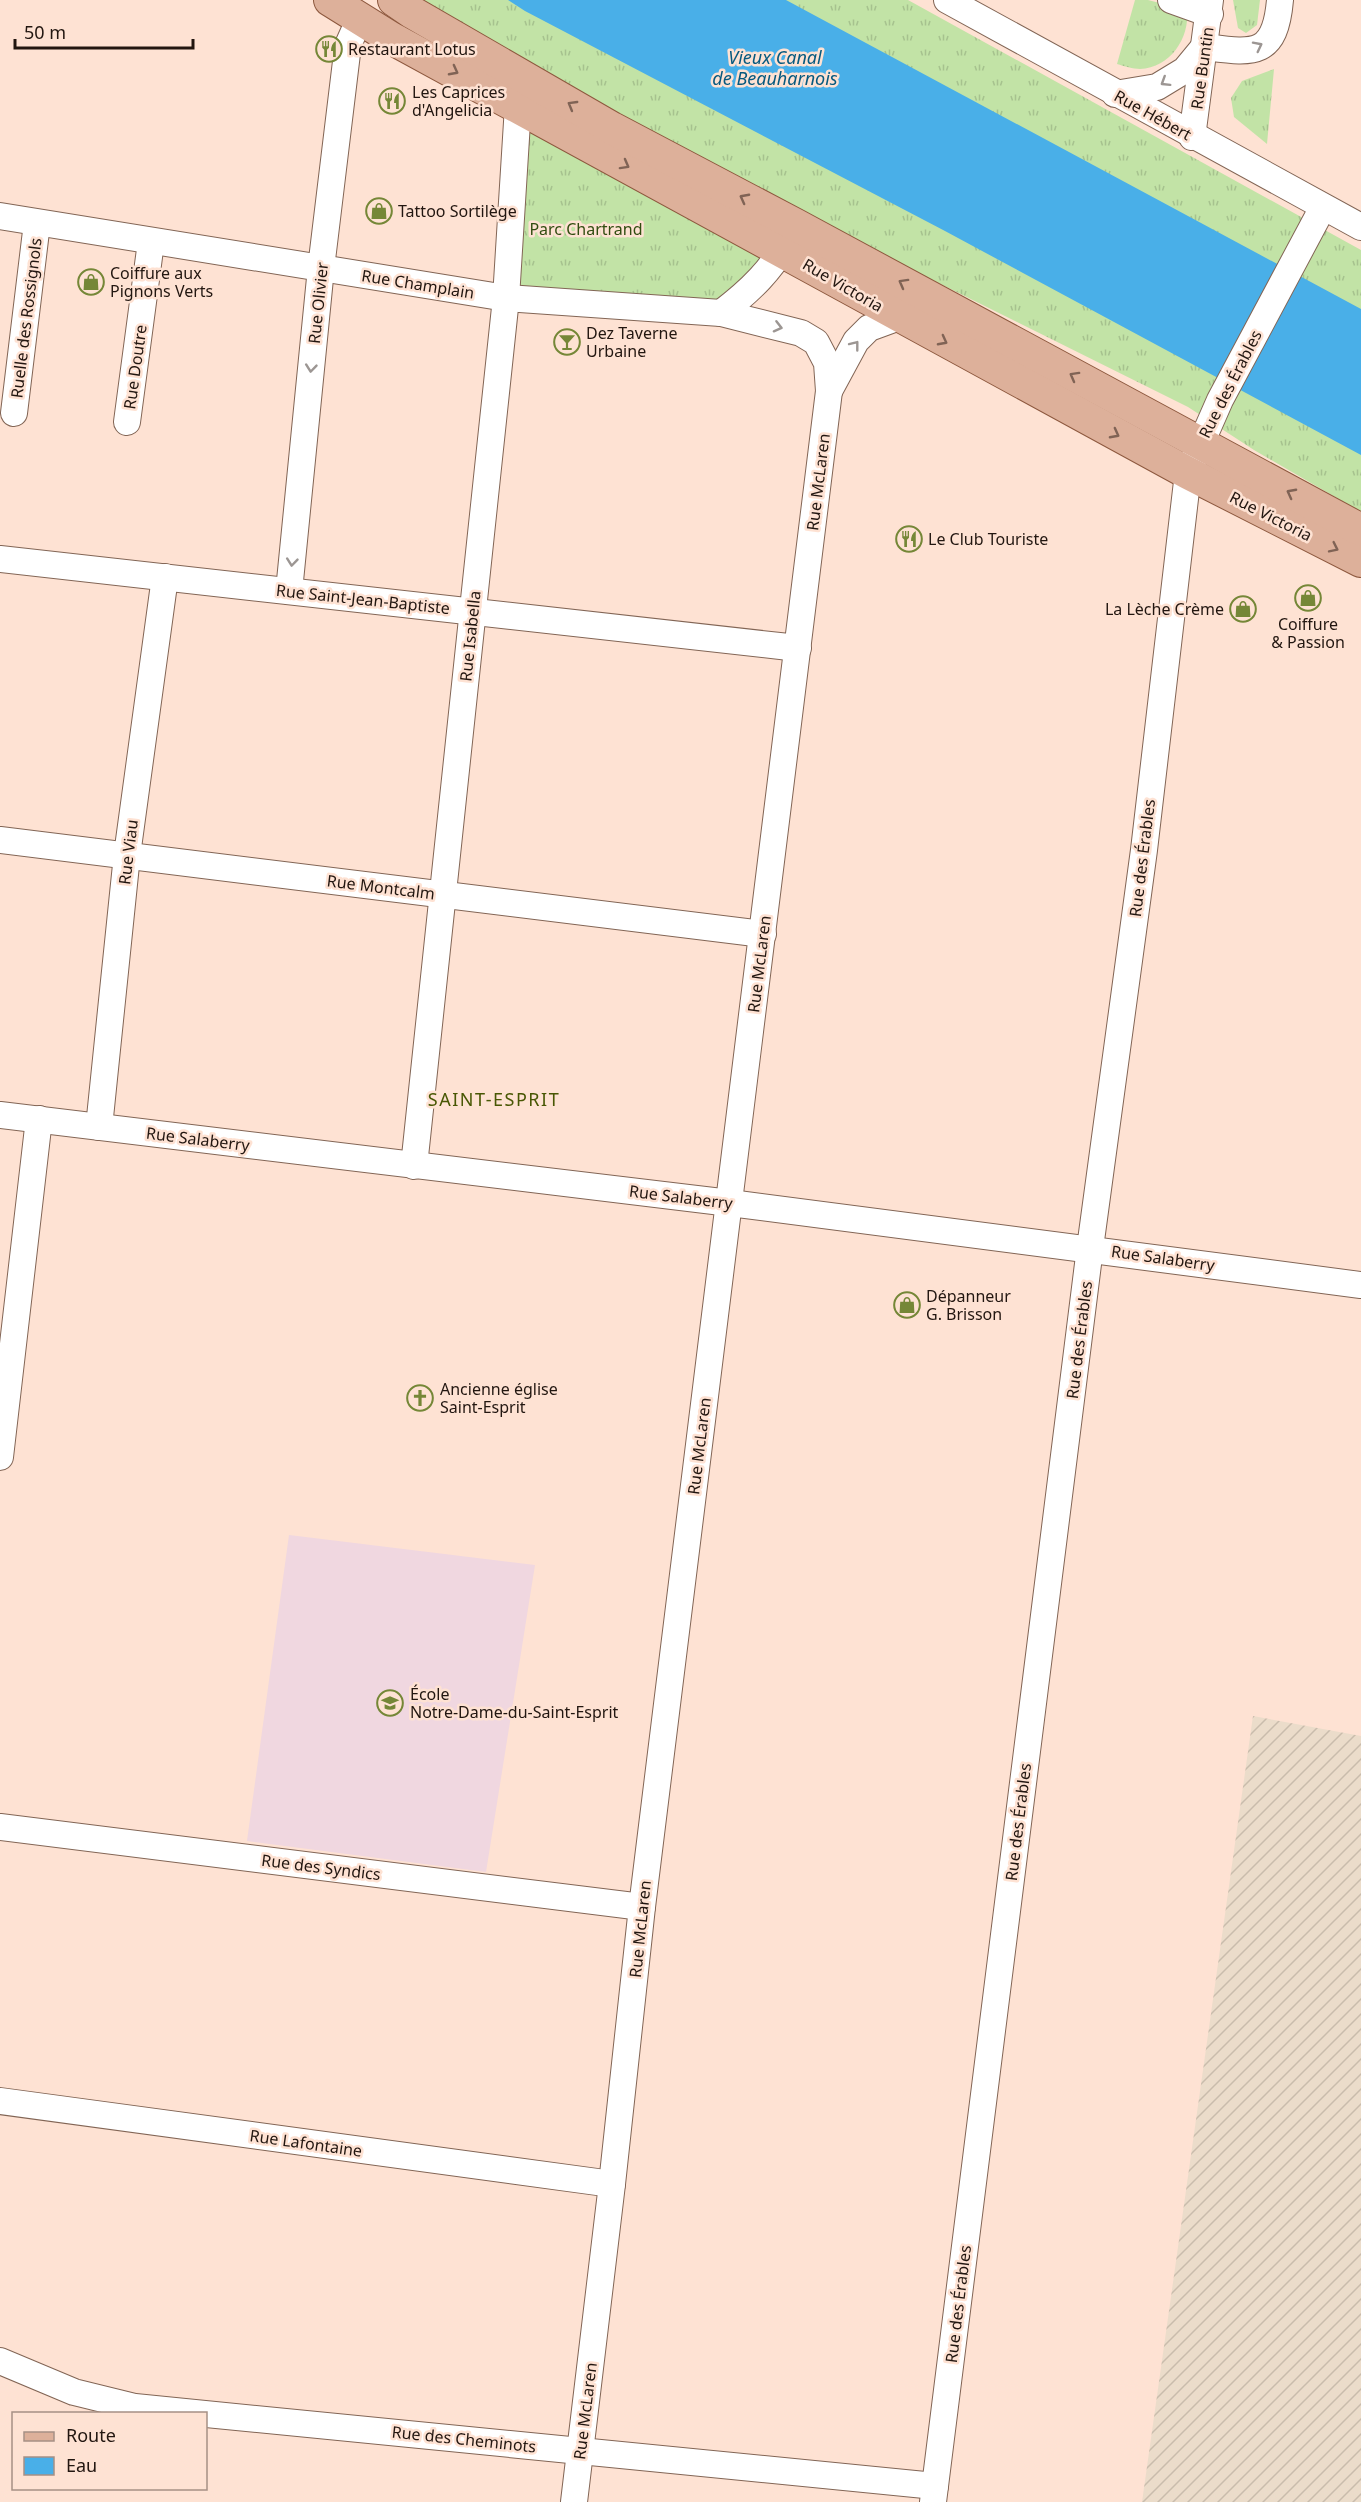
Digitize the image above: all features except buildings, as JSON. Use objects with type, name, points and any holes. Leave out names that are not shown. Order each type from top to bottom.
[{"type":"main road","name":"Rue Victoria","points":[[330,0],[392,38],[518,106],[789,238],[1200,444],[1361,530]]},
{"type":"main road","name":"Rue Victoria","points":[[394,0],[412,13],[612,128],[789,238],[899,316],[1188,473],[1361,561]]},
{"type":"street","name":"Rue Hébert","points":[[947,0],[1361,227]]},
{"type":"street","points":[[1172,0],[1210,7]]},
{"type":"street","points":[[1115,94],[1157,87],[1185,70],[1204,47],[1246,52],[1263,46],[1273,36],[1280,0]]},
{"type":"street","name":"Rue Buntin","points":[[1192,136],[1210,7]]},
{"type":"street","name":"Rue Olivier","points":[[289,591],[321,268],[348,45],[360,18]]},
{"type":"street","name":"Rue Isabella","points":[[414,1166],[506,298],[518,106]]},
{"type":"street","name":"Rue des Érables","points":[[934,2494],[1090,1248],[1144,850],[1188,473],[1221,400],[1323,207]]},
{"type":"street","name":"Rue Champlain","points":[[0,216],[506,298],[721,313]]},
{"type":"street","name":"Ruelle des Rossignols","points":[[14,413],[38,223]]},
{"type":"street","points":[[721,313],[748,293],[772,267],[789,238]]},
{"type":"street","name":"Rue Doutre","points":[[127,422],[152,242]]},
{"type":"street","name":"Rue McLaren","points":[[574,2502],[642,1907],[829,391],[826,363],[816,342],[801,333],[721,313]]},
{"type":"street","name":"Rue McLaren","points":[[829,391],[856,341],[870,328],[899,316]]},
{"type":"street","name":"Rue Saint-Jean-Baptiste","points":[[0,559],[798,648]]},
{"type":"street","name":"Rue Viau","points":[[99,1127],[127,855],[165,577]]},
{"type":"street","name":"Rue Montcalm","points":[[0,840],[763,934]]},
{"type":"street","name":"Rue Salaberry","points":[[0,1115],[730,1203],[1361,1285]]},
{"type":"street","points":[[0,1457],[39,1119]]},
{"type":"street","name":"Rue des Syndics","points":[[0,1827],[642,1907]]},
{"type":"street","name":"Rue Lafontaine","points":[[0,2102],[612,2184]]},
{"type":"street","name":"Rue des Cheminots","points":[[0,2361],[74,2392],[135,2407],[186,2412]]},
{"type":"street","name":"Rue des Cheminots","points":[[207,2414],[580,2451],[934,2494]]},
{"type":"shaded area","name":"École Notre-Dame-du-Saint-Esprit","points":[[289,1535],[535,1565],[486,1872],[247,1841]]},
{"type":"shaded area","points":[[1253,1716],[1361,1736],[1361,2502],[1142,2502]]},
{"type":"green space","points":[[422,0],[908,0],[1361,250],[1361,512],[1254,450],[1188,407],[852,240],[618,117]]},
{"type":"green space","points":[[1135,0],[1148,0],[1187,10],[1185,31],[1176,50],[1160,63],[1140,69],[1117,64]]},
{"type":"green space","points":[[1233,0],[1260,0],[1257,25],[1246,33],[1238,28]]},
{"type":"green space","points":[[1274,69],[1267,144],[1234,117],[1231,98],[1242,81]]},
{"type":"green space","name":"Parc Chartrand","points":[[517,116],[782,251],[721,313],[506,298]]},
{"type":"water","name":"Vieux Canal de Beauharnois","points":[[508,0],[786,0],[1361,309],[1361,455],[945,231]]},
{"type":"place","name":"Restaurant Lotus","points":[[329,49]]},
{"type":"place","name":"Les Caprices d'Angelicia","points":[[392,101]]},
{"type":"place","name":"Tattoo Sortilège","points":[[379,211]]},
{"type":"place","name":"Coiffure aux Pignons Verts","points":[[91,282]]},
{"type":"place","name":"Dez Taverne Urbaine","points":[[567,342]]},
{"type":"place","name":"Le Club Touriste","points":[[909,539]]},
{"type":"place","name":"Coiffure & Passion","points":[[1308,598]]},
{"type":"place","name":"La Lèche Crème","points":[[1243,609]]},
{"type":"place","name":"Dépanneur G. Brisson","points":[[907,1305]]},
{"type":"place","name":"Ancienne église Saint-Esprit","points":[[420,1398]]},
{"type":"place","name":"École Notre-Dame-du-Saint-Esprit","points":[[390,1703]]},
{"type":"district","name":"SAINT-ESPRIT","points":[[494,1100]]}]
